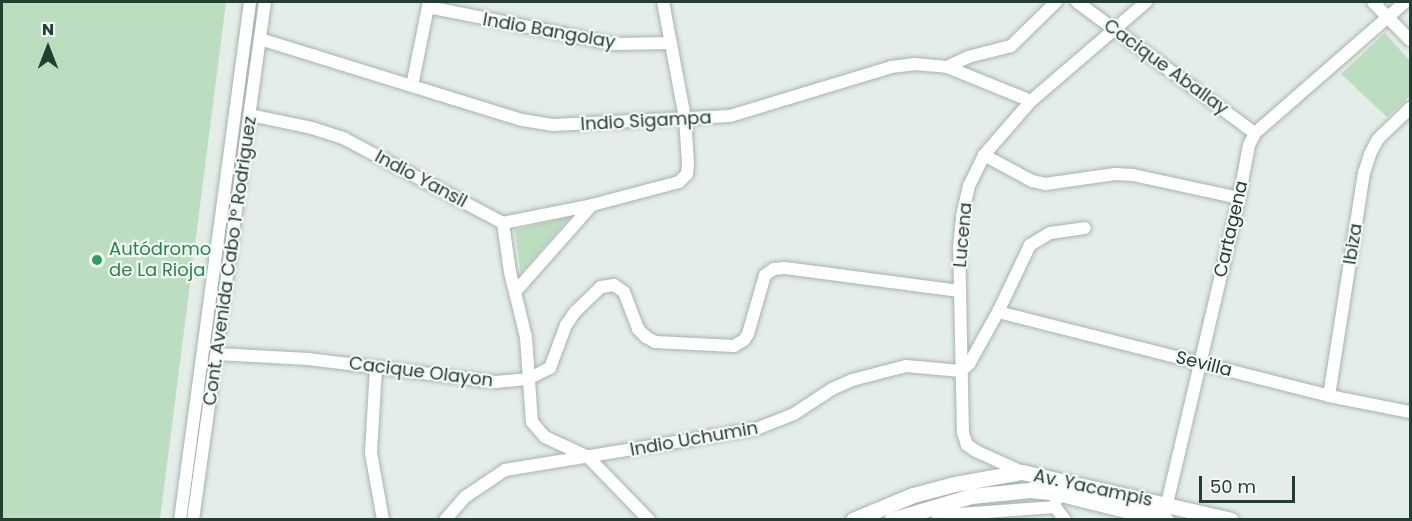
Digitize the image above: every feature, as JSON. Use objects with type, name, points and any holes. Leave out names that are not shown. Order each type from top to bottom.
[{"type":"street","name":"Cont. Avenida Cabo 1° Rodriguez","points":[[180,519],[250,2]]},
{"type":"street","name":"Cont. Avenida Cabo 1° Rodriguez","points":[[193,519],[265,2]]},
{"type":"street","points":[[649,519],[588,457],[545,437],[536,429],[530,409],[526,337],[515,292],[503,223],[592,205],[679,182],[687,174],[685,118],[663,2]]},
{"type":"street","points":[[947,67],[968,57],[1011,46],[1056,2]]},
{"type":"street","name":"Cacique Aballay","points":[[1077,2],[1256,133]]},
{"type":"street","name":"Lucena","points":[[1022,472],[968,445],[963,433],[959,291],[962,216],[969,186],[984,155],[1031,101],[1146,2]]},
{"type":"street","points":[[1373,2],[1410,40]]},
{"type":"street","name":"Cartagena","points":[[1165,514],[1239,198],[1248,145],[1256,133],[1405,2]]},
{"type":"street","points":[[412,86],[429,4]]},
{"type":"street","name":"Indio Bangolay","points":[[429,4],[615,45],[671,43]]},
{"type":"street","name":"Indio Sigampa","points":[[260,39],[522,120],[553,125],[730,116],[755,111],[891,67],[930,64],[947,67],[1031,101]]},
{"type":"street","name":"Ibiza","points":[[1329,396],[1364,173],[1370,154],[1378,140],[1410,108]]},
{"type":"street","name":"Indio Yansil","points":[[250,115],[312,128],[345,139],[503,223]]},
{"type":"street","points":[[984,155],[1032,181],[1045,184],[1115,174],[1133,175],[1239,198]]},
{"type":"street","points":[[515,292],[592,205]]},
{"type":"street","points":[[961,371],[969,364],[998,312],[1030,245],[1050,233],[1085,228]]},
{"type":"street","name":"Cacique Olayon","points":[[217,354],[308,359],[495,382],[528,379],[550,368],[566,325],[575,312],[601,287],[614,285],[624,292],[638,329],[646,338],[655,342],[734,346],[744,340],[748,334],[765,275],[774,269],[785,268],[959,291]]},
{"type":"street","name":"Sevilla","points":[[998,312],[1329,396],[1410,412]]},
{"type":"street","name":"Indio Uchumin","points":[[445,519],[465,496],[505,470],[756,429],[794,414],[832,389],[852,380],[906,366],[961,371]]},
{"type":"street","points":[[376,368],[371,453],[383,519]]},
{"type":"street","name":"Av. Yacampis","points":[[853,519],[913,495],[955,484],[1022,472],[1165,514],[1231,519]]},
{"type":"street","points":[[891,519],[971,496],[1002,491],[1030,490],[1056,500],[1165,514]]},
{"type":"street","points":[[937,519],[1056,500]]},
{"type":"street","points":[[1056,500],[1065,519]]},
{"type":"green space","name":"Autódromo de La Rioja","points":[[2,2],[226,2],[160,519],[2,519]]},
{"type":"green space","points":[[1385,33],[1410,61],[1410,96],[1387,117],[1341,74]]},
{"type":"green space","points":[[571,216],[521,273],[521,274],[515,230]]},
{"type":"place","name":"Autódromo de La Rioja","points":[[97,260]]}]
